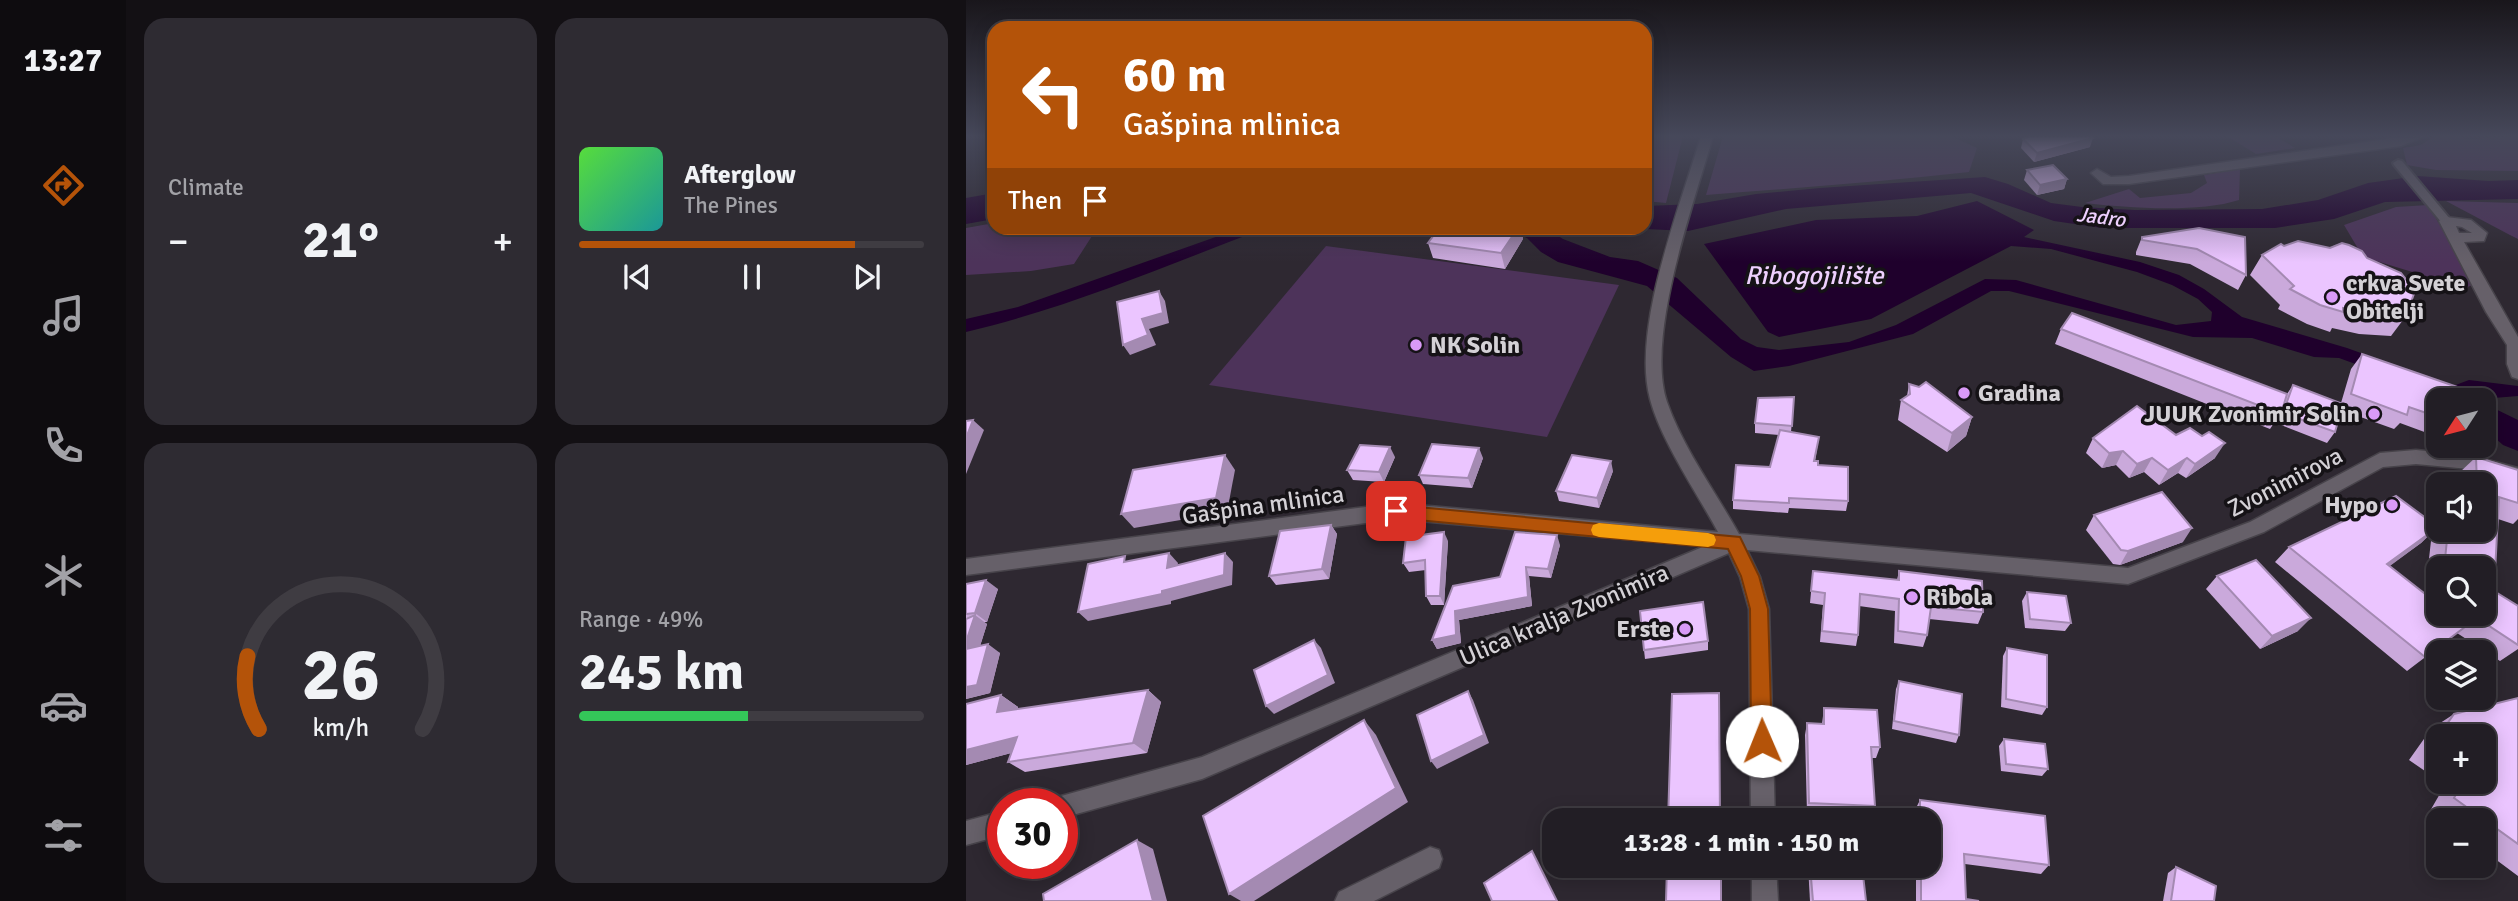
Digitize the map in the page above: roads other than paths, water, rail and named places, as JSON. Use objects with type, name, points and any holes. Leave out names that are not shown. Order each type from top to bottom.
[{"type":"street","points":[[1696,178],[1658,308],[1653,374],[1659,402],[1679,445],[1734,542],[1750,576],[1759,609],[1763,808]]},
{"type":"street","points":[[2104,178],[2108,181],[2143,178]]},
{"type":"street","points":[[2411,178],[2456,237],[2494,312],[2515,345],[2518,373]]},
{"type":"street","points":[[2446,221],[2466,223],[2477,229],[2480,236],[2456,237]]},
{"type":"street","name":"Zvonimirova","points":[[2128,576],[2258,527],[2380,460],[2416,457],[2469,462],[2518,475]]},
{"type":"street","name":"Gašpina mlinica","points":[[966,567],[1396,511],[1734,542]]},
{"type":"street","name":"Ulica kralja Zvonimira","points":[[1078,802],[1202,768],[1734,542],[2128,576]]},
{"type":"street","points":[[966,833],[987,827]]},
{"type":"street","points":[[1348,901],[1430,859]]},
{"type":"street","points":[[1764,878],[1765,901]]},
{"type":"water","name":"Jadro","points":[[1969,178],[1988,178],[2008,184],[2051,203],[2135,210],[2262,209],[2318,200],[2368,183],[2403,178],[2518,180],[2518,199],[2385,202],[2334,219],[2275,228],[2102,228],[2054,221],[1971,193],[1786,209],[1688,231],[1652,229],[1652,206],[1697,204],[1756,194],[1820,188]]},
{"type":"water","points":[[987,194],[987,220],[966,224],[966,198]]},
{"type":"water","name":"Ribogojilište","points":[[1977,201],[2034,230],[2024,237],[2140,262],[2179,275],[2204,289],[2242,317],[2347,348],[2453,386],[2469,380],[2518,386],[2518,396],[2496,398],[2496,388],[2426,390],[2339,358],[2314,357],[2252,338],[2193,337],[2009,291],[1991,291],[1913,334],[1789,366],[1754,371],[1731,357],[1647,286],[1558,262],[1520,235],[1557,235],[1610,257],[1638,261],[1677,278],[1741,339],[1757,347],[1779,350],[1849,342],[1896,325],[1985,279],[2016,280],[2176,325],[2211,321],[2212,312],[2198,299],[2172,285],[2137,272],[2051,249],[2011,246],[1871,319],[1779,337],[1768,332],[1704,244],[1816,220],[1917,216]]},
{"type":"water","points":[[1221,235],[1248,235],[1080,298],[966,332],[966,319],[1018,307]]},
{"type":"water","points":[[2496,409],[2518,420],[2518,451],[2496,439]]},
{"type":"place","name":"crkva Svete Obitelji","points":[[2332,297]]},
{"type":"place","name":"NK Solin","points":[[1416,345]]},
{"type":"place","name":"Gradina","points":[[1964,393]]},
{"type":"place","name":"JUUK Zvonimir Solin","points":[[2374,414]]},
{"type":"place","name":"Hypo","points":[[2392,505]]},
{"type":"place","name":"Ribola","points":[[1912,597]]},
{"type":"place","name":"Erste","points":[[1685,629]]}]
